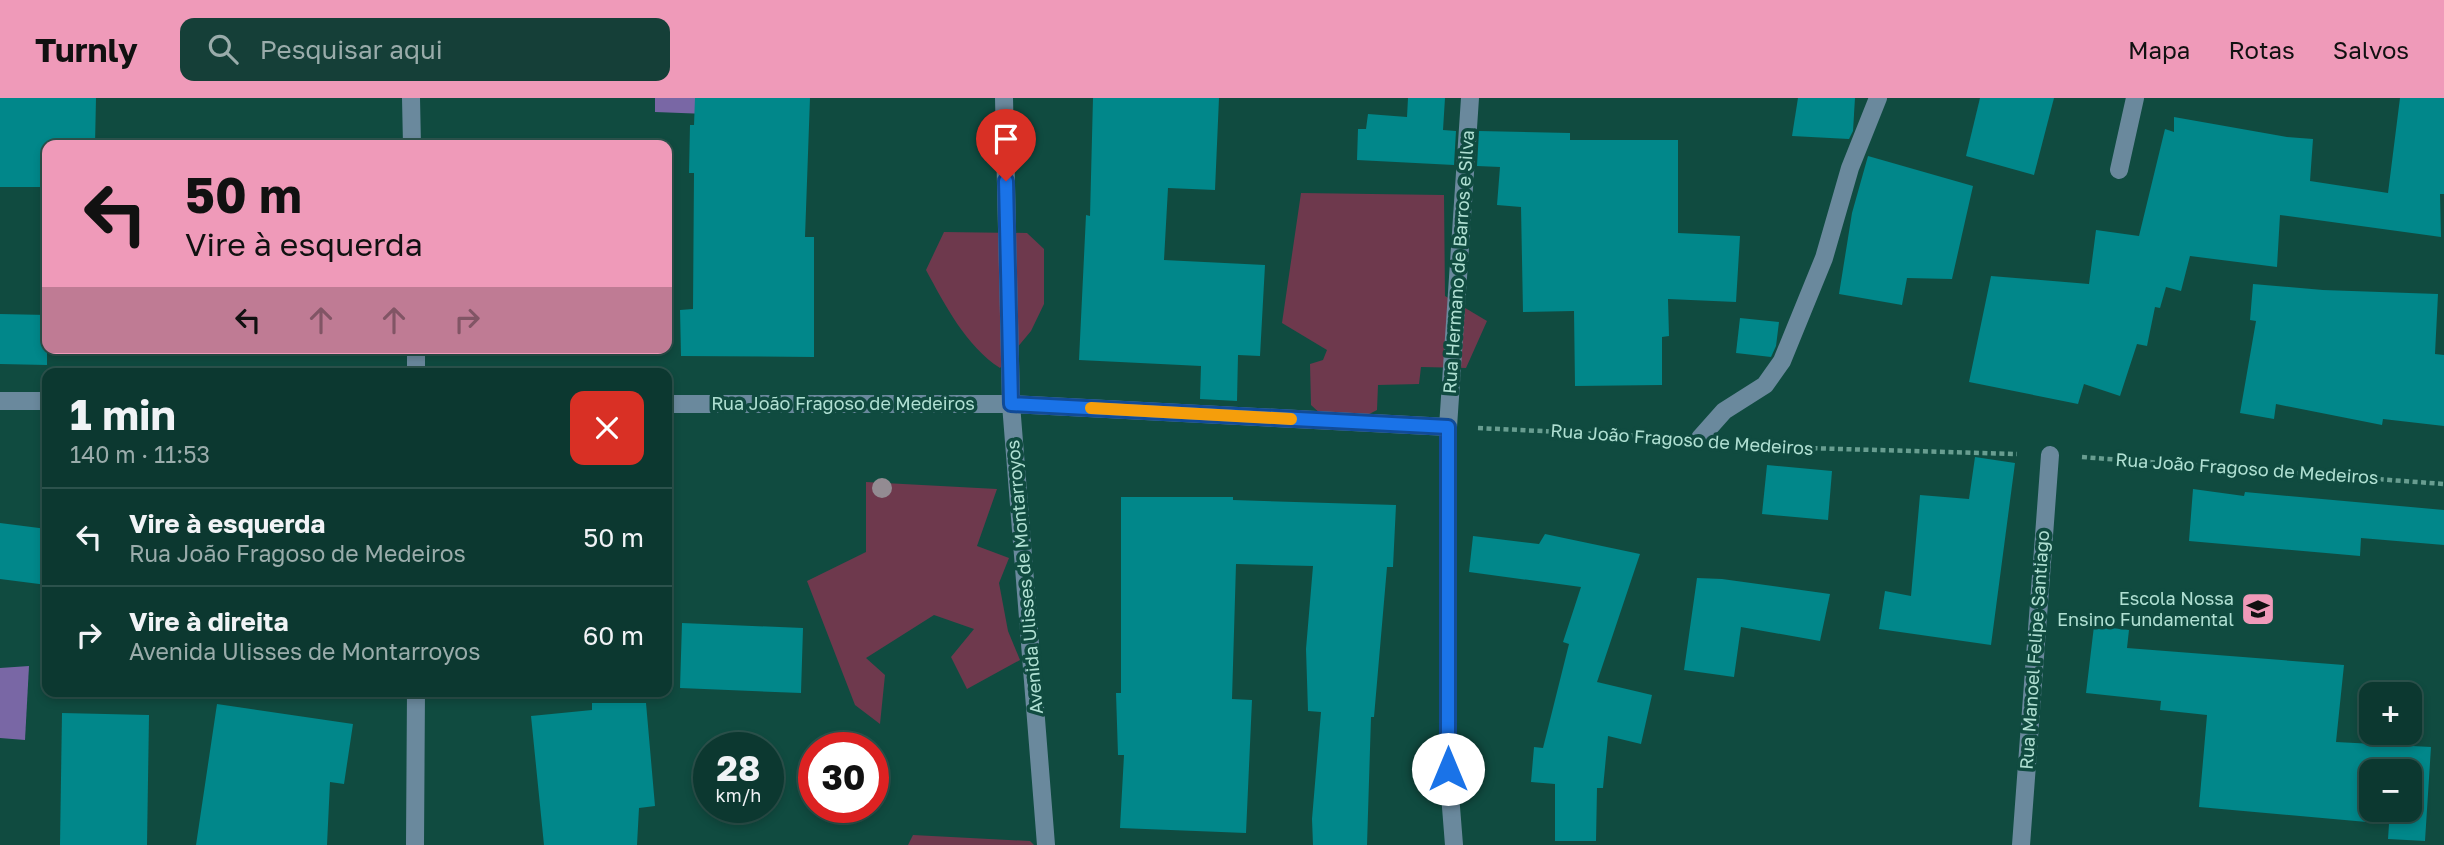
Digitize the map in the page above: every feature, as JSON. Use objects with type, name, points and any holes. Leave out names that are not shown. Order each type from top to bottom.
[{"type":"street","points":[[411,98],[411,140]]},
{"type":"street","name":"Avenida Ulisses de Montarroyos","points":[[1004,98],[1011,404],[1046,845]]},
{"type":"street","name":"Rua Hermano de Barros e Silva","points":[[1454,845],[1448,769],[1448,427],[1470,98]]},
{"type":"street","points":[[1700,438],[1724,411],[1765,385],[1782,361],[1824,258],[1850,168],[1878,98]]},
{"type":"street","points":[[2119,170],[2135,98]]},
{"type":"street","points":[[0,401],[42,401]]},
{"type":"street","name":"Rua João Fragoso de Medeiros","points":[[672,404],[1011,404],[1448,427]]},
{"type":"street","name":"Rua Manoel Felipe Santiago","points":[[2021,845],[2050,455]]},
{"type":"street","points":[[415,845],[416,697]]},
{"type":"path","name":"Rua João Fragoso de Medeiros","points":[[1448,427],[1700,438],[1741,447],[2050,455],[2444,484]]},
{"type":"shaded area","points":[[655,98],[709,98],[707,114],[655,112]]},
{"type":"shaded area","points":[[1301,193],[1444,195],[1445,296],[1487,321],[1466,368],[1421,367],[1419,384],[1378,385],[1377,410],[1338,430],[1311,405],[1310,364],[1323,360],[1327,350],[1282,323]]},
{"type":"shaded area","points":[[944,232],[1027,233],[1044,249],[1044,304],[1031,331],[1000,368],[967,337],[926,270]]},
{"type":"shaded area","points":[[866,482],[997,489],[977,546],[1009,558],[999,583],[1008,631],[1020,660],[967,689],[951,657],[974,629],[934,615],[866,658],[885,675],[880,724],[855,705],[807,581],[866,552]]},
{"type":"shaded area","points":[[29,666],[25,740],[0,738],[0,668]]},
{"type":"shaded area","points":[[913,835],[1030,841],[1034,845],[908,845]]},
{"type":"building","points":[[0,98],[96,98],[95,140],[42,140],[42,187],[0,187]]},
{"type":"building","points":[[695,98],[810,98],[805,237],[814,237],[814,357],[681,356],[680,310],[693,309],[694,173],[689,173],[690,125],[694,125]]},
{"type":"building","points":[[1093,98],[1219,98],[1215,190],[1168,188],[1164,260],[1265,265],[1260,356],[1238,355],[1237,401],[1200,399],[1201,366],[1079,360],[1086,215],[1090,216]]},
{"type":"building","points":[[1408,98],[1445,98],[1443,130],[1456,131],[1454,165],[1357,160],[1358,129],[1366,129],[1368,114],[1407,117]]},
{"type":"building","points":[[1798,98],[1855,98],[1853,131],[1849,139],[1792,136]]},
{"type":"building","points":[[1980,98],[2054,98],[2034,175],[1966,156]]},
{"type":"building","points":[[2400,98],[2444,98],[2441,237],[2280,215],[2277,267],[2190,256],[2181,291],[2166,287],[2160,308],[2155,307],[2147,346],[2137,344],[2120,396],[2084,384],[2078,404],[1969,382],[1991,276],[2089,284],[2096,230],[2139,236],[2165,129],[2174,132],[2174,117],[2313,139],[2310,181],[2388,193]]},
{"type":"building","points":[[1479,131],[1570,133],[1570,140],[1678,140],[1678,233],[1740,236],[1736,302],[1668,299],[1669,336],[1662,337],[1662,385],[1575,386],[1574,311],[1523,312],[1521,207],[1497,205],[1500,167],[1477,166]]},
{"type":"building","points":[[1868,156],[1973,186],[1952,279],[1907,278],[1902,305],[1839,294],[1852,213]]},
{"type":"building","points":[[2253,284],[2323,290],[2438,294],[2435,354],[2444,355],[2444,426],[2383,419],[2382,425],[2276,404],[2274,419],[2240,413],[2256,321],[2250,320]]},
{"type":"building","points":[[0,314],[42,315],[42,354],[47,354],[47,365],[0,364]]},
{"type":"building","points":[[1740,318],[1779,322],[1776,346],[1771,357],[1736,353]]},
{"type":"building","points":[[1975,457],[2015,463],[1991,645],[1879,629],[1885,591],[1911,596],[1920,495],[1969,499]]},
{"type":"building","points":[[1767,465],[1832,471],[1828,520],[1762,514]]},
{"type":"building","points":[[2193,489],[2244,496],[2245,492],[2444,510],[2444,545],[2361,538],[2360,556],[2189,541]]},
{"type":"building","points":[[1121,497],[1233,497],[1233,500],[1396,505],[1393,567],[1387,567],[1374,717],[1371,717],[1367,845],[1313,845],[1312,819],[1321,712],[1308,711],[1306,649],[1313,566],[1236,564],[1232,699],[1252,700],[1246,833],[1120,828],[1124,755],[1118,755],[1116,693],[1121,693]]},
{"type":"building","points":[[0,523],[42,528],[42,584],[0,579]]},
{"type":"building","points":[[1545,534],[1640,554],[1597,682],[1652,695],[1641,744],[1608,736],[1603,788],[1597,788],[1596,841],[1555,841],[1555,784],[1531,782],[1534,747],[1543,748],[1569,644],[1563,642],[1581,587],[1469,572],[1473,536],[1539,544]]},
{"type":"building","points":[[1697,578],[1830,594],[1820,641],[1741,627],[1734,677],[1684,670]]},
{"type":"building","points":[[682,623],[803,628],[801,693],[680,688]]},
{"type":"building","points":[[2094,626],[2129,630],[2127,648],[2344,665],[2336,742],[2431,747],[2425,841],[2388,839],[2389,824],[2367,822],[2422,822],[2422,759],[2359,759],[2359,821],[2199,807],[2207,715],[2160,710],[2161,701],[2086,693]]},
{"type":"building","points":[[592,703],[646,703],[655,806],[639,808],[637,845],[544,845],[531,716],[592,710]]},
{"type":"building","points":[[217,704],[353,724],[344,784],[330,782],[327,845],[196,845]]},
{"type":"building","points":[[62,713],[149,715],[147,845],[60,845]]},
{"type":"slow traffic","points":[[1091,408],[1291,419]]},
{"type":"place","name":"Escola Nossa Ensino Fundamental","points":[[2258,609]]},
{"type":"route","points":[[1006,181],[1011,404],[1448,427],[1448,769]]}]
